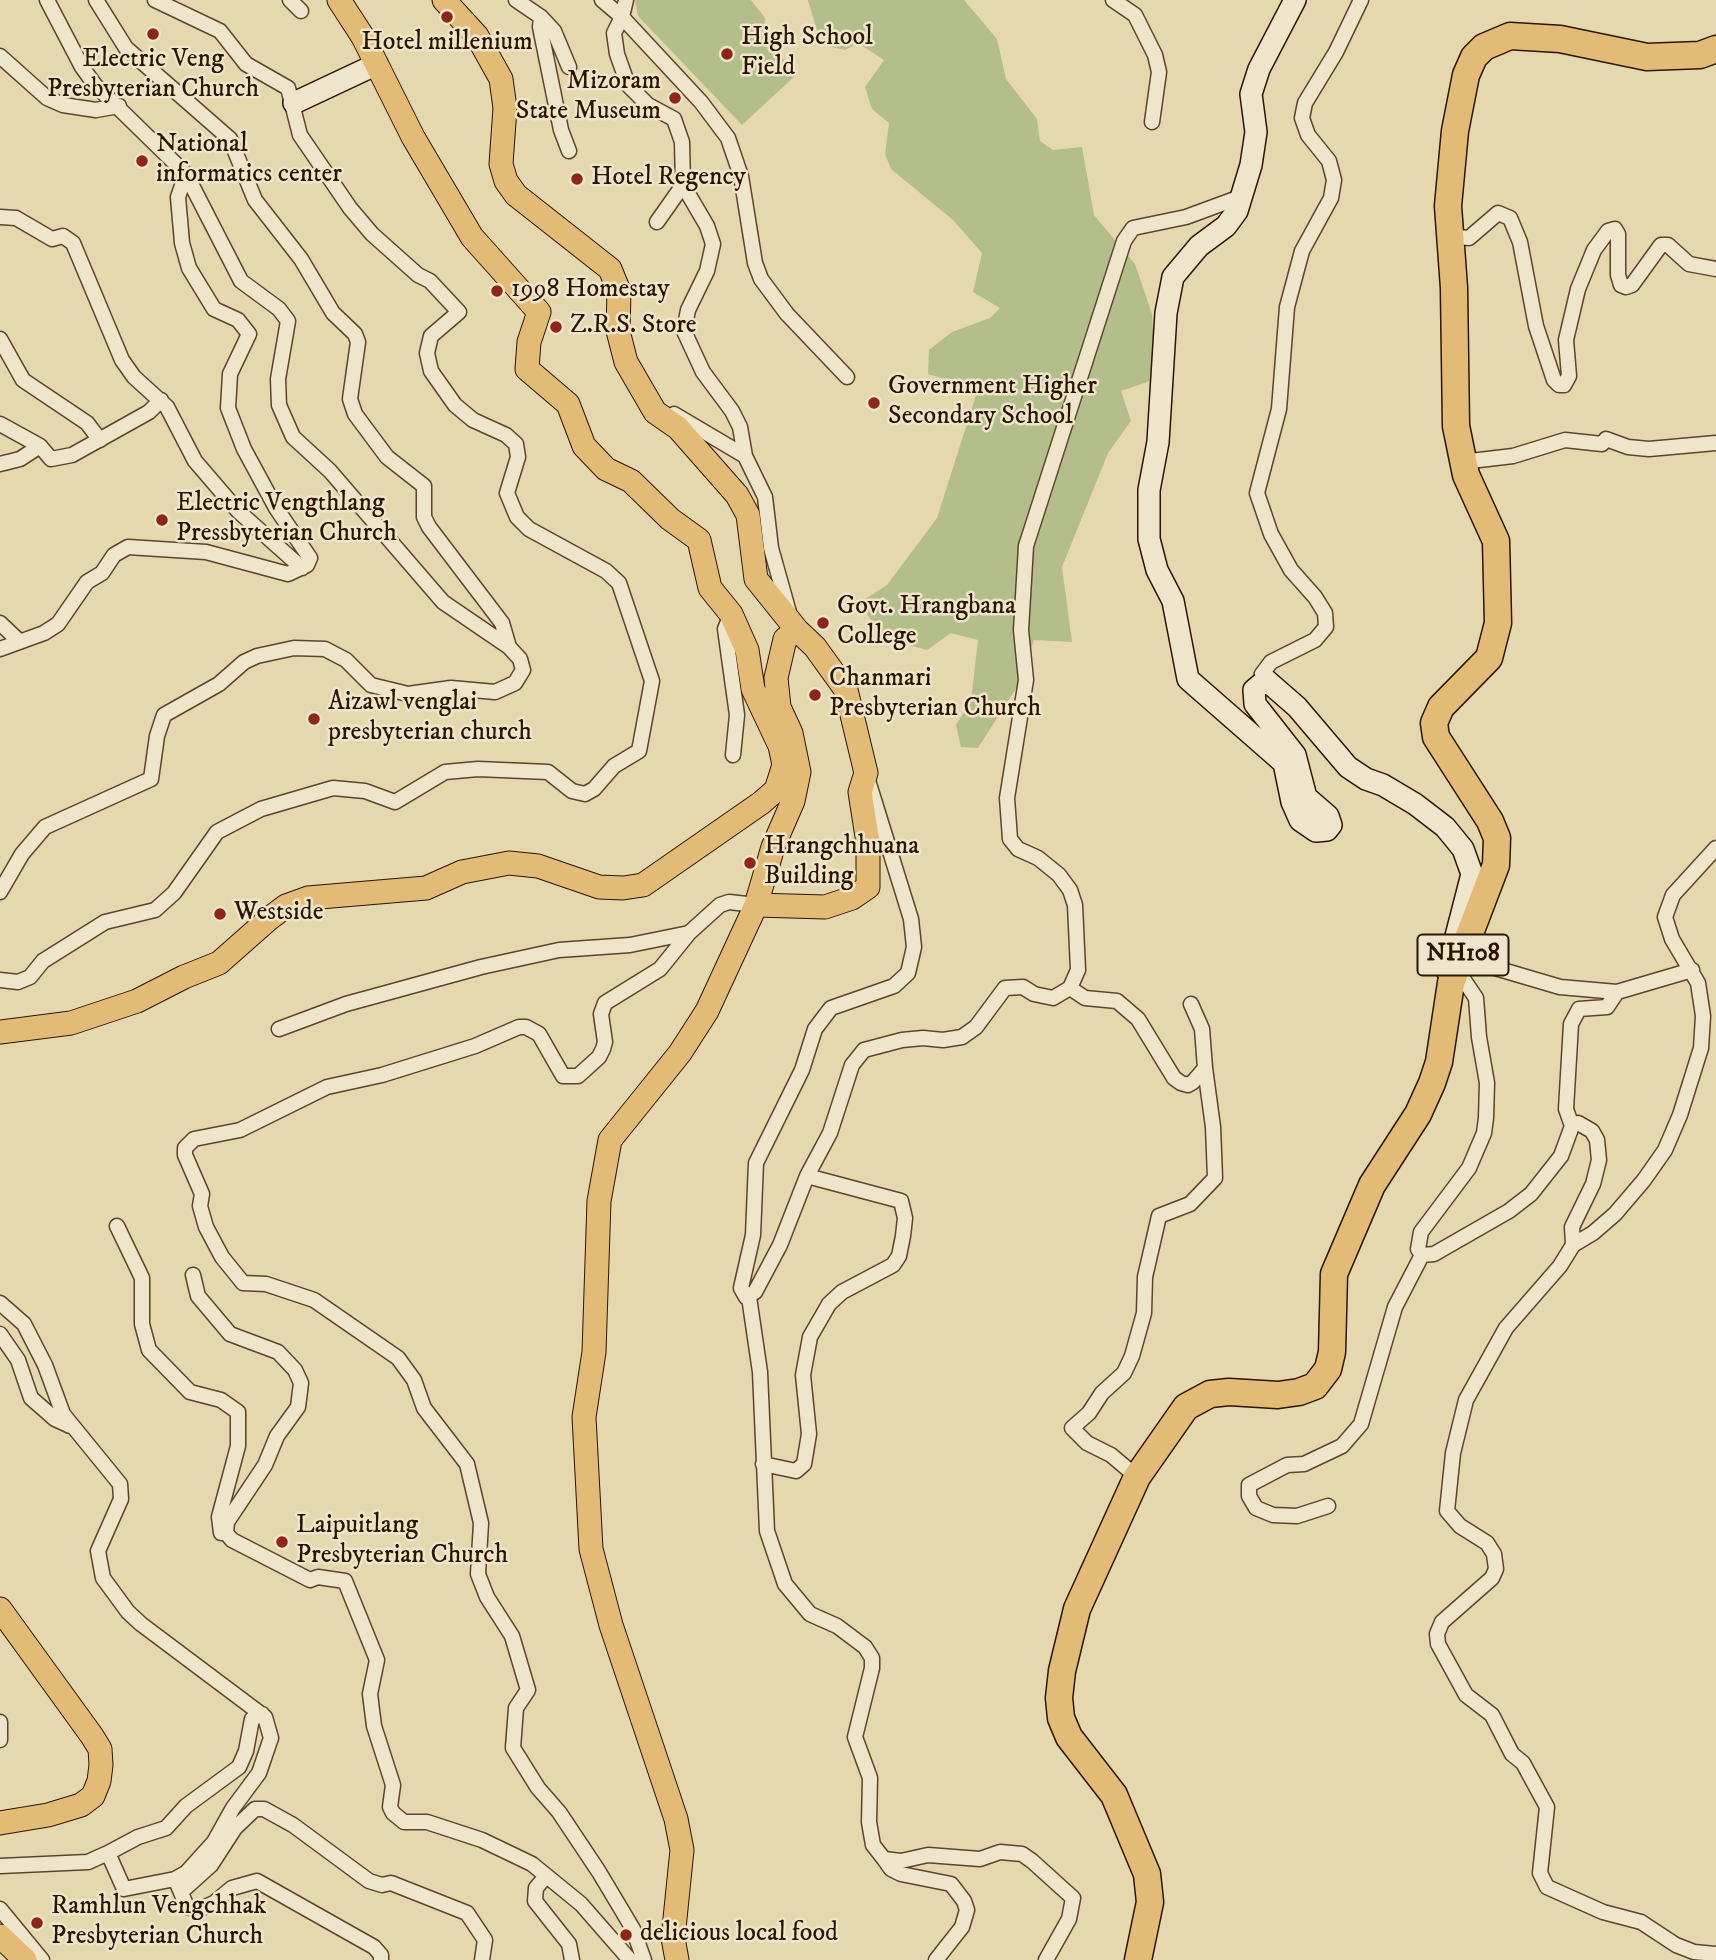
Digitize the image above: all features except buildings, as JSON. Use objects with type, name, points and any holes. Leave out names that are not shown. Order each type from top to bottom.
[{"type":"highway","name":"NH108","points":[[1138,1960],[1150,1902],[1147,1874],[1114,1796],[1069,1737],[1061,1718],[1059,1698],[1065,1650],[1077,1609],[1137,1477],[1171,1425],[1198,1398],[1229,1392],[1278,1395],[1300,1392],[1315,1386],[1328,1369],[1332,1352],[1334,1274],[1372,1185],[1418,1114],[1432,1083],[1439,1062],[1455,973],[1490,887],[1498,848],[1490,821],[1436,737],[1434,723],[1441,707],[1489,657],[1498,623],[1496,541],[1462,462],[1456,426],[1454,288],[1449,228],[1450,175],[1466,75],[1474,57],[1484,47],[1510,36],[1528,35],[1647,57],[1700,55],[1716,49]]},
{"type":"main road","points":[[0,1032],[71,1023],[137,1001],[219,963],[286,906],[308,898],[426,888],[463,872],[509,863],[538,866],[599,887],[643,885],[776,790],[784,765],[780,746],[752,690],[747,650],[731,614],[710,587],[699,540],[670,519],[631,481],[606,469],[584,446],[568,404],[527,369],[528,342],[539,312],[472,237],[413,137],[376,64],[339,0]]},
{"type":"main road","points":[[444,0],[477,36],[501,79],[505,108],[501,164],[506,181],[516,195],[610,269],[619,291],[618,331],[626,362],[655,412],[678,428],[737,495],[748,515],[756,579],[794,627],[815,647],[846,690],[866,773],[860,792],[868,843],[868,887],[852,898],[825,907],[756,905]]},
{"type":"main road","points":[[677,1960],[673,1938],[682,1850],[676,1819],[611,1625],[591,1549],[584,1417],[594,1352],[599,1201],[610,1140],[695,1031],[756,905],[773,847],[793,801],[799,772],[791,733],[779,707],[776,678],[785,639],[794,627]]},
{"type":"main road","points":[[0,1609],[92,1736],[100,1749],[101,1765],[93,1796],[81,1805],[48,1815],[0,1823]]},
{"type":"main road","points":[[0,1936],[25,1960]]},
{"type":"street","points":[[0,892],[22,855],[45,827],[151,779],[157,736],[164,715],[219,684],[244,662],[293,648],[326,649],[345,660],[371,685],[394,692],[422,693],[450,688],[495,692],[521,677],[523,670],[520,659],[509,647],[443,602],[330,471],[293,437],[279,405],[278,379],[288,321],[279,309],[241,281],[186,174],[96,85],[82,67],[47,0]]},
{"type":"street","points":[[96,0],[126,48],[230,139],[255,201],[301,259],[333,313],[355,334],[358,342],[350,399],[355,414],[387,457],[424,486],[424,517],[429,527],[474,590],[502,623],[509,647]]},
{"type":"street","points":[[0,980],[18,982],[30,976],[43,961],[105,922],[155,910],[174,893],[217,832],[261,809],[333,789],[365,791],[395,802],[445,772],[478,769],[548,772],[572,791],[585,794],[594,789],[614,766],[639,751],[652,681],[651,670],[631,626],[619,583],[606,571],[529,530],[517,517],[507,493],[518,457],[516,444],[506,435],[473,420],[454,405],[431,371],[427,354],[430,337],[437,328],[459,312],[430,281],[418,275],[372,234],[349,208],[300,135],[294,103],[288,88],[246,64],[225,34],[155,0]]},
{"type":"street","points":[[516,0],[541,17],[554,32],[569,67]]},
{"type":"street","points":[[602,0],[622,17],[696,96],[722,129],[741,176],[755,263],[761,279],[787,314],[847,377]]},
{"type":"street","points":[[626,0],[614,33],[622,73],[634,92],[648,105],[674,119],[682,142],[683,185],[707,226],[713,244],[707,271],[688,310],[684,331],[703,372],[732,411],[740,427],[745,456],[765,497],[771,548],[794,627]]},
{"type":"street","points":[[1113,0],[1135,15],[1156,55],[1160,72],[1152,122]]},
{"type":"street","points":[[1266,680],[1254,690],[1255,705],[1295,755],[1306,797],[1328,816],[1331,825],[1322,832],[1300,820],[1292,802],[1283,763],[1274,751],[1203,695],[1188,679],[1173,601],[1157,570],[1149,539],[1149,490],[1158,442],[1166,313],[1173,277],[1199,246],[1226,226],[1243,196],[1256,132],[1251,94],[1259,69],[1295,0]]},
{"type":"street","points":[[1361,0],[1336,52],[1305,103],[1302,118],[1308,135],[1329,161],[1334,180],[1331,198],[1302,251],[1287,307],[1279,409],[1256,493],[1271,534],[1291,570],[1325,613],[1326,627],[1315,640],[1271,662],[1262,674],[1297,707],[1348,767],[1415,804],[1445,827],[1463,849],[1472,874],[1447,959],[1447,977],[1455,973],[1492,967],[1560,987],[1617,992],[1692,970]]},
{"type":"street","points":[[541,17],[540,27],[561,130],[569,151]]},
{"type":"street","points":[[0,56],[47,99],[63,105],[96,110],[119,106]]},
{"type":"street","points":[[294,103],[376,64]]},
{"type":"street","points":[[0,649],[58,624],[87,582],[102,573],[114,555],[128,547],[206,552],[288,574],[302,568],[310,558],[306,549],[292,536],[276,508],[244,449],[228,408],[230,374],[250,334],[238,320],[214,309],[201,293],[190,268],[182,243],[178,197],[186,174]]},
{"type":"street","points":[[657,222],[683,185]]},
{"type":"street","points":[[749,1297],[755,1292],[780,1245],[807,1176],[830,1133],[852,1065],[864,1049],[902,1040],[962,1037],[976,1027],[999,995],[1014,985],[1053,998],[1070,988],[1078,970],[1079,944],[1070,890],[1059,875],[1038,858],[1018,849],[1010,839],[1007,798],[1026,680],[1021,630],[1026,546],[1124,241],[1133,228],[1186,217],[1243,196]]},
{"type":"street","points":[[1449,228],[1458,237],[1469,239],[1498,213],[1510,218],[1520,242],[1536,326],[1554,380],[1559,385],[1568,381],[1569,376],[1566,340],[1578,289],[1587,263],[1608,231],[1615,229],[1618,234],[1618,275],[1621,285],[1626,287],[1632,285],[1661,244],[1668,245],[1689,264],[1716,269]]},
{"type":"street","points":[[0,217],[16,218],[52,239],[63,236],[73,243],[122,360],[134,377],[160,400],[195,461],[238,511],[302,568]]},
{"type":"street","points":[[0,339],[23,380],[87,423],[100,440]]},
{"type":"street","points":[[0,424],[40,446],[48,457],[55,460],[72,455],[149,412],[160,400]]},
{"type":"street","points":[[661,416],[671,413],[745,456]]},
{"type":"street","points":[[1462,462],[1513,456],[1565,440],[1602,444],[1606,439],[1628,447],[1649,449],[1716,443]]},
{"type":"street","points":[[0,464],[20,459],[40,446]]},
{"type":"street","points":[[731,614],[725,629],[737,715],[733,755]]},
{"type":"street","points":[[0,623],[20,642]]},
{"type":"street","points":[[749,1297],[744,1296],[741,1288],[753,1235],[756,1163],[802,1070],[815,1029],[831,1008],[894,986],[908,973],[914,947],[911,919],[866,773]]},
{"type":"street","points":[[1716,848],[1673,895],[1666,910],[1665,923],[1692,970],[1710,1030],[1701,1048],[1680,1115],[1665,1150],[1615,1214],[1594,1233],[1573,1245],[1560,1266],[1506,1328],[1466,1400],[1452,1453],[1447,1511],[1460,1526],[1487,1543],[1494,1554],[1496,1569],[1492,1578],[1443,1622],[1437,1634],[1438,1644],[1466,1695],[1492,1715],[1512,1754],[1523,1763],[1547,1807],[1540,1873],[1548,1886],[1603,1912],[1641,1922],[1676,1945],[1694,1952],[1716,1954]]},
{"type":"street","points":[[644,1960],[633,1929],[599,1872],[559,1812],[538,1788],[513,1748],[516,1708],[527,1690],[512,1636],[487,1597],[478,1574],[481,1523],[471,1475],[462,1457],[424,1409],[414,1380],[398,1357],[314,1300],[266,1284],[243,1283],[222,1257],[206,1227],[200,1206],[202,1194],[199,1183],[185,1155],[187,1143],[194,1139],[240,1130],[327,1087],[382,1075],[475,1046],[519,1027],[526,1027],[539,1034],[563,1076],[578,1076],[599,1057],[603,1049],[605,1042],[601,1014],[605,1003],[660,969],[689,933],[725,902],[756,905]]},
{"type":"street","points":[[279,1029],[346,1004],[481,967],[559,950],[630,945],[689,933]]},
{"type":"street","points":[[1328,1506],[1297,1516],[1273,1515],[1256,1508],[1249,1496],[1248,1485],[1287,1465],[1304,1464],[1342,1446],[1361,1424],[1395,1307],[1422,1255],[1418,1240],[1421,1232],[1469,1168],[1484,1133],[1488,1083],[1479,1037],[1476,998],[1465,977],[1455,973]]},
{"type":"street","points":[[1070,988],[1085,998],[1117,1001],[1138,1019],[1174,1078],[1181,1083],[1188,1085],[1193,1082],[1205,1068]]},
{"type":"street","points":[[1422,1255],[1434,1254],[1509,1211],[1531,1194],[1562,1156],[1572,1126],[1566,1109],[1571,1024],[1579,1009],[1607,1007],[1617,992]]},
{"type":"street","points":[[1137,1477],[1111,1455],[1087,1443],[1072,1428],[1089,1413],[1102,1392],[1124,1373],[1132,1356],[1144,1313],[1145,1277],[1159,1216],[1190,1204],[1215,1178],[1213,1126],[1202,1029],[1191,1004]]},
{"type":"street","points":[[1572,1126],[1578,1123],[1592,1131],[1597,1140],[1599,1160],[1593,1184],[1572,1227],[1573,1245]]},
{"type":"street","points":[[763,1464],[796,1471],[804,1464],[809,1434],[803,1375],[810,1337],[829,1304],[842,1292],[893,1265],[900,1256],[905,1218],[901,1201],[807,1176]]},
{"type":"street","points":[[117,1226],[142,1278],[142,1324],[149,1350],[191,1392],[221,1400],[238,1412],[237,1446],[219,1517],[220,1531],[232,1540],[310,1580],[318,1577],[345,1581],[377,1660],[370,1694],[374,1726],[393,1785],[390,1807],[399,1819],[427,1822],[482,1840],[518,1856],[581,1904],[631,1960]]},
{"type":"street","points":[[193,1275],[198,1296],[230,1334],[278,1352],[295,1370],[301,1384],[298,1407],[277,1436],[265,1465],[227,1522],[226,1533]]},
{"type":"street","points":[[749,1297],[760,1372],[767,1531],[785,1584],[810,1614],[837,1626],[864,1647],[872,1658],[872,1668],[855,1737],[870,1778],[869,1822],[873,1845],[891,1869],[901,1874],[951,1884],[964,1901],[967,1910],[962,1927],[936,1960]]},
{"type":"street","points":[[0,1303],[24,1324],[45,1365],[58,1405],[116,1476],[123,1493],[97,1550],[103,1578],[128,1612],[141,1624],[262,1714],[271,1738],[259,1773],[233,1808],[214,1842],[178,1885]]},
{"type":"street","points":[[0,1334],[18,1360],[25,1386],[35,1404],[55,1419],[76,1429]]},
{"type":"street","points":[[0,1866],[88,1862],[138,1837],[166,1828],[186,1806],[239,1767],[246,1751],[252,1719],[262,1714]]},
{"type":"street","points":[[0,1722],[0,1740]]},
{"type":"street","points":[[108,1853],[124,1889],[178,1885],[211,1865],[235,1828],[253,1811],[261,1808],[293,1825],[369,1881],[382,1885],[391,1883],[467,1913],[485,1940],[482,1960]]},
{"type":"street","points":[[884,1859],[901,1861],[928,1855],[980,1859],[1000,1852],[1022,1854],[1073,1898],[1069,1919],[1046,1960]]},
{"type":"street","points":[[547,1876],[536,1888],[535,1902],[569,1944],[572,1960]]},
{"type":"street","points":[[178,1885],[187,1907],[198,1910],[214,1903],[232,1888],[257,1881],[374,1947],[381,1955],[381,1960]]},
{"type":"street","points":[[0,1909],[42,1960]]},
{"type":"green space","name":"High School Field","points":[[635,0],[751,0],[765,18],[764,30],[795,76],[742,125],[638,16]]},
{"type":"green space","points":[[808,0],[964,0],[997,39],[1006,79],[1037,119],[1040,141],[1053,150],[1082,147],[1094,215],[1135,264],[1152,314],[1156,379],[1121,391],[1131,421],[1108,453],[1062,567],[1072,642],[1034,640],[1017,687],[978,748],[961,747],[956,725],[971,701],[978,640],[951,633],[927,650],[884,638],[859,603],[887,585],[937,518],[978,389],[928,374],[929,350],[952,332],[990,318],[1000,308],[973,292],[982,253],[953,220],[891,169],[885,154],[889,123],[872,109],[865,87],[884,60],[858,43],[845,50],[831,47],[818,34]]},
{"type":"place","name":"Hotel millenium","points":[[447,17]]},
{"type":"place","name":"Electric Veng Presbyterian Church","points":[[153,34]]},
{"type":"place","name":"High School Field","points":[[727,54]]},
{"type":"place","name":"Mizoram State Museum","points":[[675,98]]},
{"type":"place","name":"National informatics center","points":[[142,161]]},
{"type":"place","name":"Hotel Regency","points":[[577,179]]},
{"type":"place","name":"1998 Homestay","points":[[497,291]]},
{"type":"place","name":"Z.R.S. Store","points":[[556,327]]},
{"type":"place","name":"Government Higher Secondary School","points":[[874,403]]},
{"type":"place","name":"Electric Vengthlang Pressbyterian Church","points":[[162,520]]},
{"type":"place","name":"Govt. Hrangbana College","points":[[823,623]]},
{"type":"place","name":"Chanmari Presbyterian Church","points":[[815,695]]},
{"type":"place","name":"Aizawl venglai presbyterian church","points":[[314,719]]},
{"type":"place","name":"Hrangchhuana Building","points":[[750,863]]},
{"type":"place","name":"Westside","points":[[220,914]]},
{"type":"place","name":"Laipuitlang Presbyterian Church","points":[[282,1542]]},
{"type":"place","name":"Ramhlun Vengchhak Presbyterian Church","points":[[37,1923]]},
{"type":"place","name":"delicious local food","points":[[626,1935]]}]
